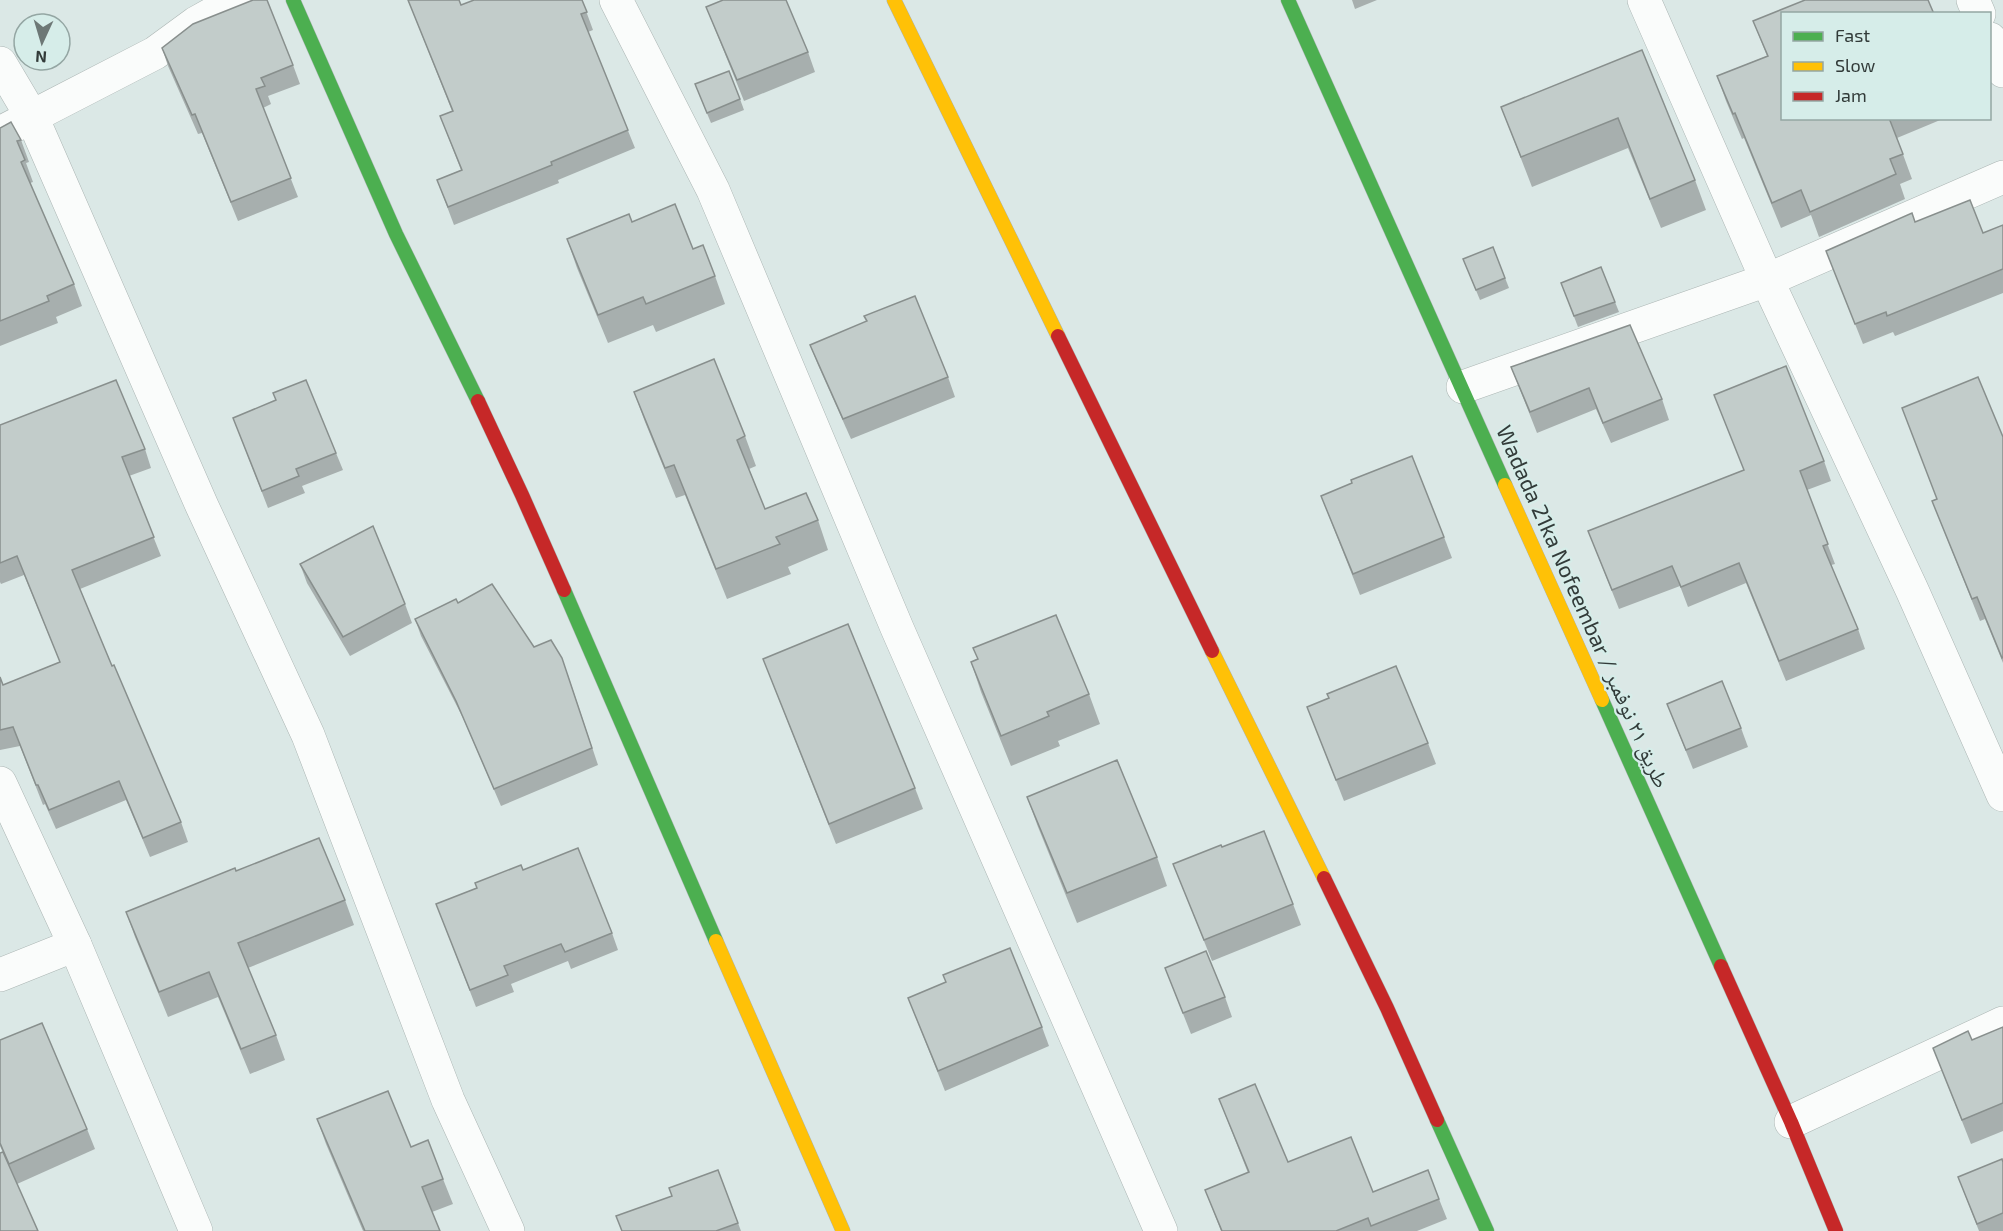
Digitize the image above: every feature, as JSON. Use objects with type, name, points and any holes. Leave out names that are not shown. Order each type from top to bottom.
[{"type":"street","points":[[0,132],[155,53],[196,23],[237,0]]},
{"type":"street","points":[[293,0],[396,234],[522,495],[843,1231]]},
{"type":"street","points":[[616,0],[713,190],[907,649],[1161,1231]]},
{"type":"street","points":[[894,0],[1387,1008],[1487,1231]]},
{"type":"street","name":"Wadada 21ka Nofeembar / طريق ٢١ نوفمبر","points":[[1288,0],[1791,1122],[1836,1231]]},
{"type":"street","points":[[1644,0],[1767,280],[1912,590],[2003,795]]},
{"type":"street","points":[[1991,44],[2003,71]]},
{"type":"street","points":[[0,63],[32,117],[202,506],[308,735],[448,1100],[508,1231]]},
{"type":"street","points":[[1463,387],[1767,280],[2003,177]]},
{"type":"street","points":[[0,783],[75,945],[196,1231]]},
{"type":"street","points":[[0,975],[75,945]]},
{"type":"street","points":[[1791,1122],[2003,1023]]},
{"type":"building","points":[[253,0],[267,0],[293,65],[261,78],[265,86],[256,89],[291,178],[231,202],[195,114],[192,115],[162,48],[193,24]]},
{"type":"building","points":[[408,0],[459,0],[461,5],[474,0],[582,0],[587,12],[581,14],[628,130],[551,162],[552,165],[448,207],[437,180],[462,170],[440,116],[453,111]]},
{"type":"building","points":[[723,0],[786,0],[808,52],[737,80],[706,7]]},
{"type":"building","points":[[1805,0],[1928,0],[1933,12],[1781,12],[1781,120],[1890,120],[1903,154],[1890,159],[1896,174],[1810,212],[1801,190],[1772,203],[1735,113],[1733,114],[1717,76],[1768,56],[1753,21]]},
{"type":"building","points":[[1642,50],[1695,180],[1650,199],[1618,118],[1521,157],[1501,107]]},
{"type":"building","points":[[729,71],[740,99],[707,113],[695,84]]},
{"type":"building","points":[[11,122],[21,140],[17,141],[25,160],[21,162],[74,284],[47,296],[49,301],[0,321],[0,128]]},
{"type":"building","points":[[1970,200],[1983,233],[2003,225],[2003,269],[1887,316],[1886,312],[1855,324],[1826,251],[1912,213],[1915,222]]},
{"type":"building","points":[[675,204],[693,249],[703,245],[715,276],[646,304],[643,297],[598,315],[567,239],[629,214],[632,222]]},
{"type":"building","points":[[1493,247],[1505,278],[1476,290],[1463,259]]},
{"type":"building","points":[[1601,267],[1615,302],[1574,316],[1561,283]]},
{"type":"building","points":[[915,296],[948,377],[843,419],[810,345],[867,321],[864,316]]},
{"type":"building","points":[[1630,325],[1662,399],[1603,423],[1589,388],[1530,412],[1511,367]]},
{"type":"building","points":[[714,359],[745,436],[737,440],[765,509],[806,493],[818,520],[776,537],[780,544],[716,569],[674,465],[665,468],[634,392]]},
{"type":"building","points":[[1786,366],[1824,461],[1800,471],[1828,544],[1823,546],[1858,629],[1779,661],[1739,563],[1681,587],[1672,566],[1612,590],[1588,531],[1744,470],[1714,395]]},
{"type":"building","points":[[1978,377],[2003,437],[2002,658],[1977,597],[1972,599],[1932,501],[1937,499],[1902,408]]},
{"type":"building","points":[[116,380],[145,449],[122,457],[154,537],[72,570],[181,822],[143,838],[119,781],[49,810],[36,785],[13,727],[0,730],[0,677],[3,685],[60,662],[17,556],[0,563],[0,425]]},
{"type":"building","points":[[306,380],[336,453],[296,469],[299,476],[262,491],[233,418],[276,400],[273,393]]},
{"type":"building","points":[[1412,456],[1444,537],[1353,574],[1321,496],[1352,483],[1351,480]]},
{"type":"building","points":[[373,526],[405,604],[343,637],[300,564]]},
{"type":"building","points":[[492,584],[534,647],[551,640],[562,658],[592,748],[494,789],[456,701],[415,619],[456,599],[458,603]]},
{"type":"building","points":[[1056,615],[1089,694],[1047,712],[1049,716],[1001,736],[971,662],[978,659],[973,648]]},
{"type":"building","points":[[848,624],[915,788],[829,824],[763,659]]},
{"type":"building","points":[[1396,666],[1428,743],[1336,780],[1307,707],[1329,698],[1327,694]]},
{"type":"building","points":[[1722,681],[1741,728],[1686,750],[1667,704]]},
{"type":"building","points":[[1117,760],[1157,857],[1067,893],[1027,797]]},
{"type":"building","points":[[1264,831],[1293,904],[1204,940],[1173,864]]},
{"type":"building","points":[[319,838],[345,900],[238,943],[276,1035],[241,1049],[209,972],[159,992],[126,912],[235,868],[236,871]]},
{"type":"building","points":[[578,848],[612,933],[565,952],[561,944],[504,966],[508,975],[470,990],[436,904],[477,888],[475,883],[521,865],[523,870]]},
{"type":"building","points":[[1010,948],[1042,1027],[938,1071],[908,998],[946,982],[943,975]]},
{"type":"building","points":[[1206,951],[1225,997],[1183,1013],[1165,968]]},
{"type":"building","points":[[42,1023],[87,1129],[9,1164],[0,1143],[0,1040]]},
{"type":"building","points":[[2003,1027],[2003,1103],[1962,1120],[1933,1048],[1968,1031],[1972,1040]]},
{"type":"building","points":[[1255,1084],[1288,1162],[1351,1137],[1373,1192],[1428,1170],[1439,1199],[1371,1226],[1368,1218],[1336,1231],[1222,1231],[1205,1190],[1249,1172],[1219,1099]]},
{"type":"building","points":[[388,1091],[411,1147],[428,1140],[443,1179],[422,1187],[440,1231],[365,1231],[317,1119]]},
{"type":"building","points":[[3,1152],[38,1231],[0,1231],[0,1153]]},
{"type":"building","points":[[2002,1159],[2003,1213],[1977,1224],[1958,1177]]},
{"type":"building","points":[[718,1170],[738,1223],[716,1231],[622,1231],[616,1216],[672,1196],[669,1188]]},
{"type":"traffic: fast","points":[[293,0],[396,234],[478,401]]},
{"type":"traffic: fast","points":[[1288,0],[1505,485]]},
{"type":"traffic: fast","points":[[564,590],[716,941]]},
{"type":"traffic: fast","points":[[1602,700],[1721,966]]},
{"type":"traffic: fast","points":[[1437,1120],[1487,1231]]},
{"type":"traffic: slow","points":[[894,0],[1058,336]]},
{"type":"traffic: slow","points":[[1505,485],[1602,700]]},
{"type":"traffic: slow","points":[[1212,651],[1324,878]]},
{"type":"traffic: slow","points":[[716,941],[843,1231]]},
{"type":"traffic: jam","points":[[1058,336],[1212,651]]},
{"type":"traffic: jam","points":[[478,401],[564,590]]},
{"type":"traffic: jam","points":[[1324,878],[1387,1008],[1437,1120]]},
{"type":"traffic: jam","points":[[1721,966],[1791,1122],[1836,1231]]}]
